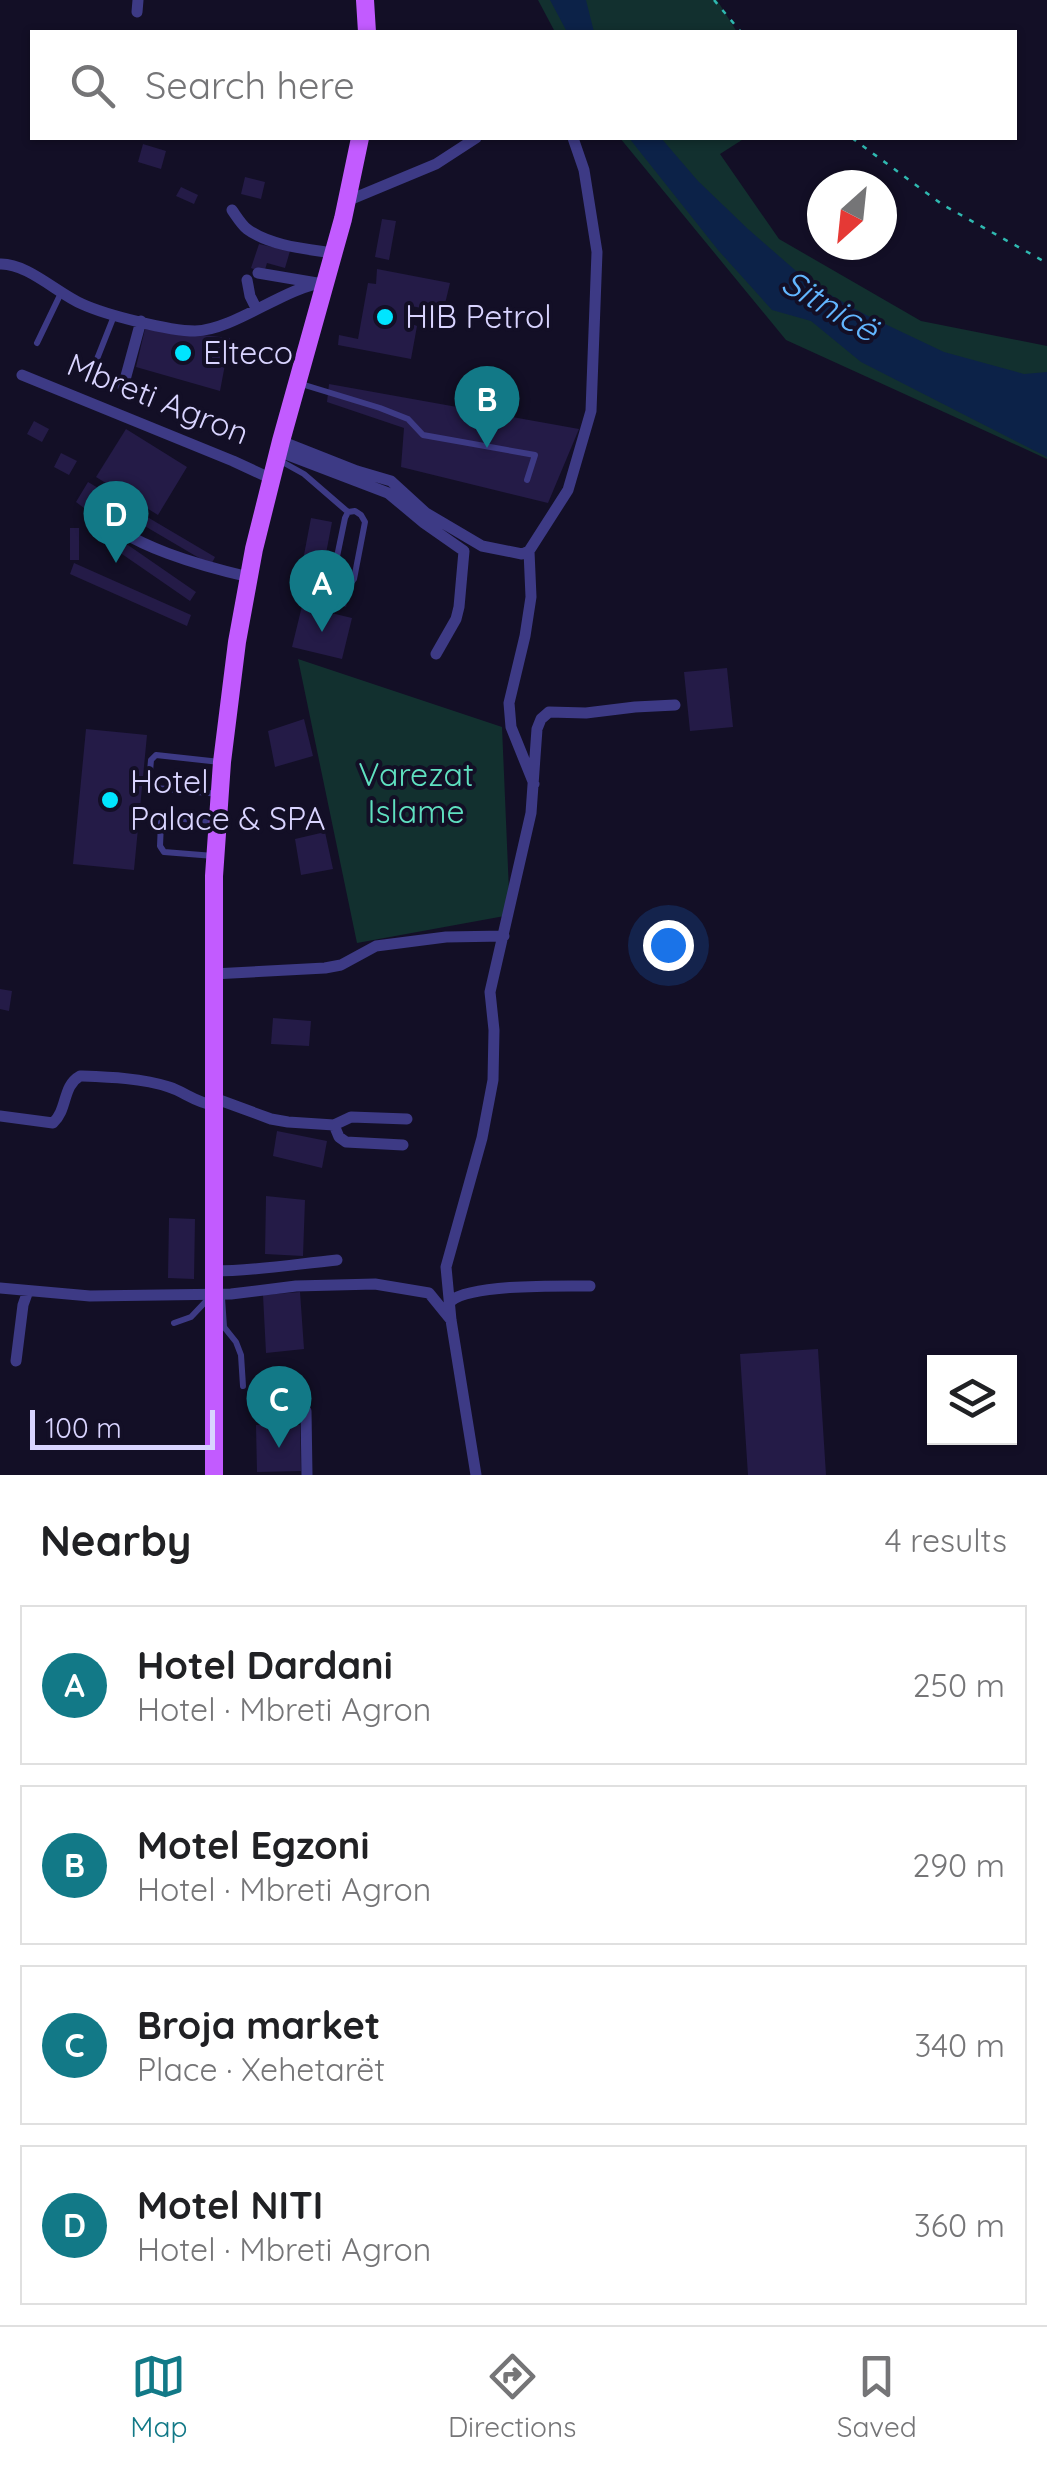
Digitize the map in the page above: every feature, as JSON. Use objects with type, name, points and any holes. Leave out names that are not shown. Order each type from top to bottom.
[{"type":"main road","points":[[365,0],[366,30]]},
{"type":"main road","name":"Mbreti Agron","points":[[214,1475],[218,1294],[214,1271],[213,974],[215,856],[222,762],[249,577],[278,450],[347,200],[360,140]]},
{"type":"street","points":[[347,200],[436,164],[473,140]]},
{"type":"street","points":[[534,784],[511,727],[509,704],[531,597],[529,552],[568,490],[591,411],[598,252],[574,140]]},
{"type":"street","points":[[232,210],[248,230],[262,237],[333,253]]},
{"type":"street","points":[[0,266],[11,264],[21,268],[82,304],[180,329],[204,330],[321,283]]},
{"type":"street","points":[[256,308],[250,296],[252,277],[321,283]]},
{"type":"street","points":[[123,387],[141,321]]},
{"type":"street","name":"Mbreti Agron","points":[[22,375],[272,479]]},
{"type":"street","points":[[278,450],[392,481],[426,513],[482,546],[529,552]]},
{"type":"street","points":[[278,450],[388,493],[464,550],[456,619],[436,654]]},
{"type":"street","points":[[100,511],[125,535],[249,577]]},
{"type":"street","points":[[476,1475],[446,1267],[482,1138],[492,1080],[494,1030],[490,992],[531,813],[540,719],[545,714],[564,712],[586,714],[675,705]]},
{"type":"street","points":[[213,974],[326,968],[341,965],[376,946],[504,936]]},
{"type":"street","points":[[0,1116],[54,1123],[70,1083],[80,1076],[156,1083],[202,1104],[214,1102],[270,1119],[334,1125],[351,1117],[407,1119]]},
{"type":"street","points":[[334,1125],[346,1142],[403,1145]]},
{"type":"street","points":[[214,1271],[337,1260]]},
{"type":"street","points":[[0,1288],[90,1296],[218,1294],[374,1284],[429,1293],[451,1320]]},
{"type":"street","points":[[451,1301],[459,1295],[496,1288],[590,1286]]},
{"type":"street","points":[[16,1361],[28,1291]]},
{"type":"street","points":[[306,1411],[307,1475]]},
{"type":"lane","points":[[38,342],[61,294]]},
{"type":"lane","points":[[95,364],[115,315]]},
{"type":"lane","points":[[297,382],[408,419],[424,435],[535,455],[527,480]]},
{"type":"lane","points":[[278,450],[348,512],[355,511],[365,522],[354,579],[343,585],[332,576],[348,512]]},
{"type":"lane","points":[[219,794],[153,788],[149,783],[151,760],[156,755],[222,762]]},
{"type":"lane","points":[[215,856],[164,852],[160,846],[160,822],[166,818],[217,821]]},
{"type":"lane","points":[[174,1322],[191,1317],[218,1294]]},
{"type":"lane","name":"Mbreti Agron","points":[[218,1294],[224,1327],[241,1356],[242,1386]]},
{"type":"path","points":[[714,0],[739,30]]},
{"type":"path","points":[[855,140],[943,205],[1047,263]]},
{"type":"green space","points":[[538,0],[717,0],[736,30],[554,30]]},
{"type":"green space","points":[[622,140],[742,140],[720,154],[779,239],[807,255],[807,260],[815,260],[921,321],[1047,346],[1047,459],[786,340]]},
{"type":"green space","name":"Varezat Islame","points":[[298,659],[502,727],[510,915],[357,943]]},
{"type":"water","points":[[550,0],[586,0],[594,30],[566,30]]},
{"type":"water","name":"Sitnicë","points":[[631,140],[663,140],[698,181],[811,284],[866,315],[944,352],[1024,374],[1047,372],[1047,457],[861,362],[811,321],[772,310],[718,250]]},
{"type":"building","points":[[143,144],[166,151],[161,169],[138,162]]},
{"type":"building","points":[[245,177],[265,182],[261,199],[241,194]]},
{"type":"building","points":[[181,187],[198,195],[194,204],[176,196]]},
{"type":"building","points":[[382,219],[396,221],[389,260],[375,257]]},
{"type":"building","points":[[259,244],[290,251],[285,268],[267,263],[264,273],[251,268]]},
{"type":"building","name":"HIB Petrol","points":[[377,269],[450,283],[443,312],[411,306],[407,322],[417,326],[411,359],[338,345],[339,335],[358,339],[368,283],[376,284]]},
{"type":"building","name":"Elteco","points":[[145,329],[230,338],[220,391],[136,367]]},
{"type":"building","points":[[329,384],[579,429],[548,503],[401,467],[404,428],[327,402]]},
{"type":"building","points":[[34,421],[49,429],[42,442],[27,434]]},
{"type":"building","points":[[126,429],[187,467],[158,515],[96,477]]},
{"type":"building","points":[[61,453],[77,461],[69,475],[54,467]]},
{"type":"building","points":[[88,482],[215,557],[211,565],[92,495],[84,508],[76,502]]},
{"type":"building","points":[[311,518],[332,522],[321,580],[300,576]]},
{"type":"building","points":[[99,525],[196,592],[190,601],[93,534]]},
{"type":"building","points":[[70,528],[79,528],[79,560],[70,560]]},
{"type":"building","points":[[74,563],[191,615],[187,626],[70,574]]},
{"type":"building","points":[[327,585],[350,591],[346,607],[323,601]]},
{"type":"building","points":[[302,606],[352,618],[342,659],[292,647]]},
{"type":"building","points":[[727,668],[733,727],[690,731],[684,672]]},
{"type":"building","points":[[304,719],[313,756],[275,767],[268,731]]},
{"type":"building","name":"Hotel Palace & SPA","points":[[86,729],[147,735],[134,870],[73,864]]},
{"type":"building","points":[[325,832],[333,869],[301,875],[295,839]]},
{"type":"building","points":[[0,989],[12,991],[9,1011],[0,1009]]},
{"type":"building","points":[[273,1018],[311,1021],[309,1046],[271,1044]]},
{"type":"building","points":[[277,1131],[327,1141],[322,1168],[273,1156]]},
{"type":"building","points":[[266,1196],[305,1200],[303,1256],[265,1254]]},
{"type":"building","points":[[169,1218],[195,1219],[194,1279],[168,1278]]},
{"type":"building","points":[[300,1292],[304,1349],[266,1353],[263,1295]]},
{"type":"building","points":[[818,1349],[826,1475],[748,1475],[740,1354]]},
{"type":"building","points":[[256,1425],[300,1425],[301,1471],[257,1472]]},
{"type":"place","name":"HIB Petrol","points":[[385,317]]},
{"type":"place","name":"Elteco","points":[[183,353]]},
{"type":"place","name":"Motel Egzoni","points":[[487,448]]},
{"type":"place","name":"Motel NITI","points":[[116,563]]},
{"type":"place","name":"Hotel Dardani","points":[[322,632]]},
{"type":"place","name":"Hotel Palace & SPA","points":[[110,800]]},
{"type":"place","name":"Broja market","points":[[279,1448]]}]
